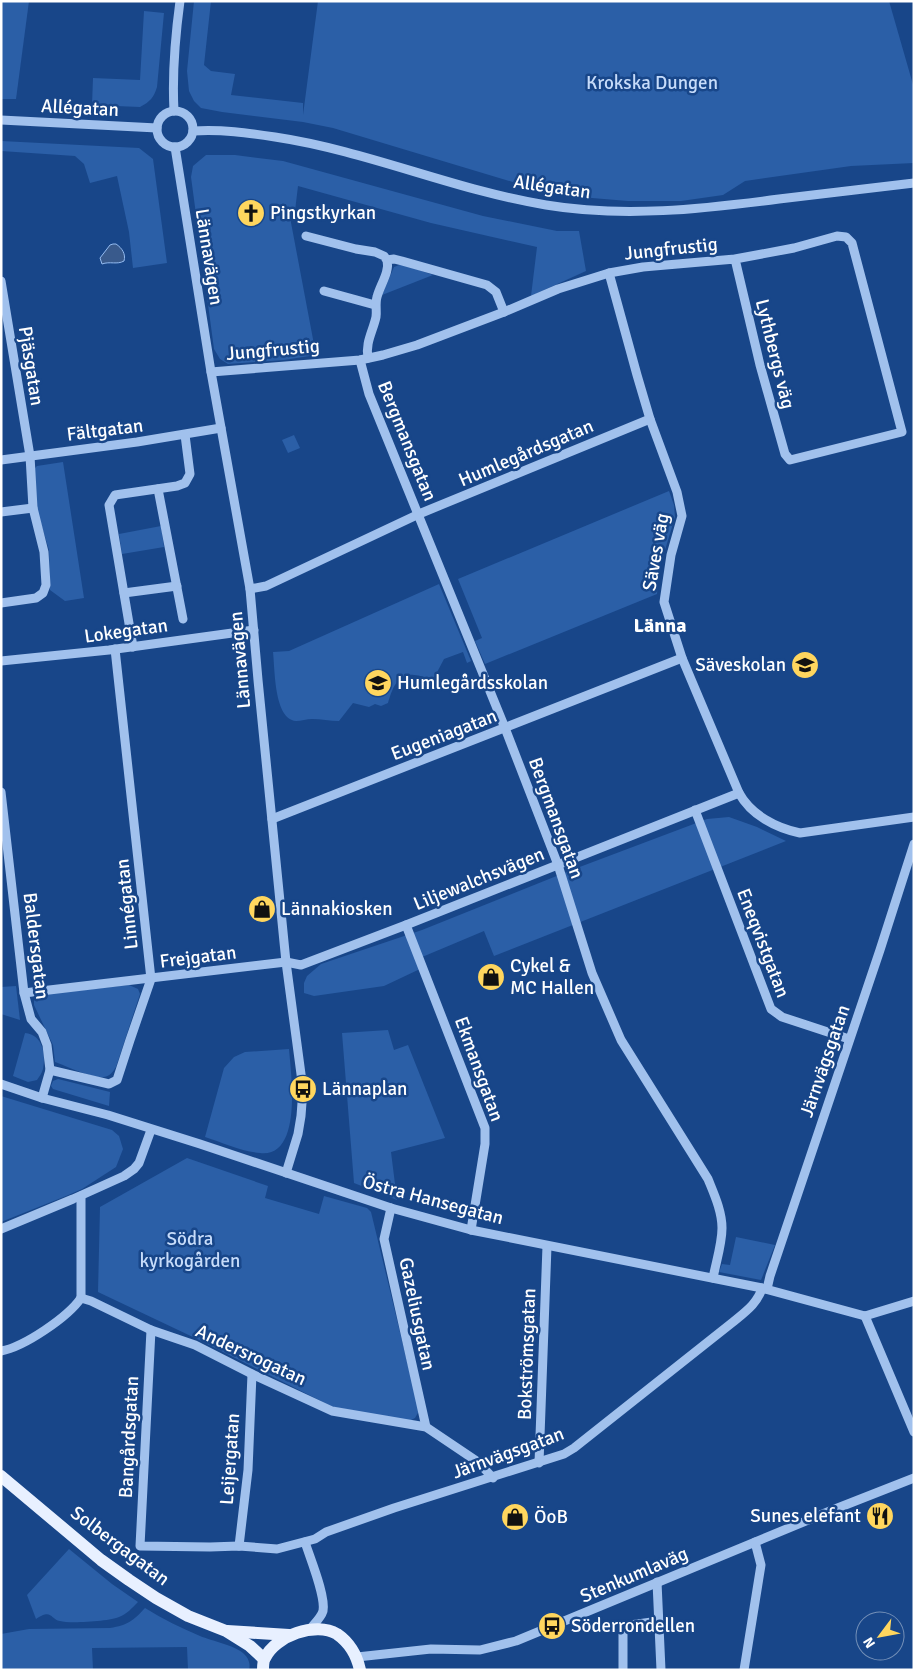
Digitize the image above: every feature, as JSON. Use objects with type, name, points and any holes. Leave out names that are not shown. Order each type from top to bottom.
[{"type":"main road","name":"Solbergagatan","points":[[1,1476],[102,1560],[129,1580],[188,1616],[226,1631],[250,1646],[264,1664]]},
{"type":"main road","points":[[264,1664],[276,1645],[289,1635],[309,1630],[327,1630],[337,1634],[348,1644],[359,1663]]},
{"type":"main road","name":"Solbergagatan","points":[[226,1631],[289,1635]]},
{"type":"street","points":[[174,111],[172,80],[180,1]]},
{"type":"street","points":[[174,111],[187,116],[192,123],[193,131],[187,142],[182,146],[175,147],[163,143],[159,138],[157,128],[162,116],[174,111]]},
{"type":"street","name":"Allégatan","points":[[1,120],[157,128]]},
{"type":"street","name":"Allégatan","points":[[193,131],[220,130],[294,140],[363,157],[476,190],[572,209],[643,212],[698,209],[914,183]]},
{"type":"street","name":"Lännavägen","points":[[175,147],[211,372],[250,589],[286,962],[303,1089],[298,1134],[286,1172]]},
{"type":"street","points":[[306,236],[375,252],[384,256],[386,260],[388,266],[375,306],[376,315],[364,359]]},
{"type":"street","name":"Jungfrustig","points":[[211,372],[364,359],[417,345],[558,289],[609,272],[735,259],[794,248],[837,236],[846,237],[852,243],[902,432],[790,460],[787,457]]},
{"type":"street","points":[[386,260],[394,259],[488,285],[496,292],[504,312]]},
{"type":"street","name":"Lythbergs väg","points":[[735,259],[760,365],[787,457]]},
{"type":"street","name":"Säves väg","points":[[609,272],[650,419],[677,492],[682,516],[671,555],[664,602],[682,658],[738,793],[748,806],[766,820],[786,830],[800,833],[914,817]]},
{"type":"street","name":"Pjäsgatan","points":[[1,281],[30,456]]},
{"type":"street","points":[[324,291],[375,306]]},
{"type":"street","name":"Bergmansgatan","points":[[364,359],[369,394],[505,728],[558,865],[592,973],[621,1040],[708,1179],[715,1196],[721,1215],[722,1229],[713,1278]]},
{"type":"street","name":"Humlegårdsgatan","points":[[250,589],[266,586],[419,514],[650,419]]},
{"type":"street","name":"Fältgatan","points":[[1,460],[136,442],[221,428]]},
{"type":"street","points":[[133,647],[109,505],[115,495],[177,486],[185,483],[190,474],[185,434]]},
{"type":"street","points":[[1,603],[36,598],[43,593],[46,585],[44,552],[33,508],[30,456]]},
{"type":"street","points":[[158,489],[184,619]]},
{"type":"street","points":[[1,512],[33,508]]},
{"type":"street","points":[[124,593],[177,586]]},
{"type":"street","name":"Lokegatan","points":[[1,661],[133,647],[254,630]]},
{"type":"street","name":"Linnégatan","points":[[50,1070],[110,1084],[117,1080],[151,979],[115,649]]},
{"type":"street","name":"Eugeniagatan","points":[[272,819],[682,658]]},
{"type":"street","name":"Baldersgatan","points":[[1,792],[24,993],[31,1020],[42,1032],[47,1045],[50,1070],[42,1098]]},
{"type":"street","name":"Liljewalchsvägen","points":[[286,962],[301,964],[406,925],[738,793]]},
{"type":"street","name":"Eneqvistgatan","points":[[695,810],[771,1010],[782,1017],[849,1039]]},
{"type":"street","name":"Järnvägsgatan","points":[[140,1546],[210,1548],[239,1546],[277,1549],[315,1539],[326,1532],[394,1508],[564,1454],[733,1322],[760,1297],[770,1276],[914,844]]},
{"type":"street","name":"Ekmansgatan","points":[[406,925],[485,1128],[486,1144],[471,1230]]},
{"type":"street","name":"Frejgatan","points":[[24,993],[286,962]]},
{"type":"street","name":"Östra Hansegatan","points":[[1,1084],[42,1098],[108,1115],[391,1208],[471,1230],[764,1289],[865,1316]]},
{"type":"street","points":[[1,1229],[82,1196],[124,1176],[134,1169],[142,1156],[151,1130]]},
{"type":"street","points":[[1,1351],[22,1344],[56,1322],[75,1306],[81,1298],[82,1196]]},
{"type":"street","name":"Gazeliusgatan","points":[[391,1208],[384,1239],[426,1427]]},
{"type":"street","name":"Bokströmsgatan","points":[[539,1463],[547,1246]]},
{"type":"street","name":"Andersrogatan","points":[[81,1298],[91,1300],[151,1330],[195,1345],[332,1411],[426,1427],[478,1462],[493,1478]]},
{"type":"street","points":[[914,1301],[865,1316],[914,1432]]},
{"type":"street","name":"Bangårdsgatan","points":[[140,1546],[151,1330]]},
{"type":"street","name":"Leijergatan","points":[[239,1546],[248,1470],[252,1374]]},
{"type":"street","name":"Stenkumlaväg","points":[[359,1663],[431,1648],[480,1650],[516,1641],[914,1478]]},
{"type":"street","points":[[305,1542],[321,1588],[323,1610],[309,1630]]},
{"type":"street","points":[[744,1670],[761,1565],[755,1542]]},
{"type":"street","points":[[657,1582],[661,1670]]},
{"type":"street","points":[[623,1670],[623,1626],[659,1621]]},
{"type":"green space","points":[[1,1],[29,1],[16,99],[1,99]]},
{"type":"green space","name":"Krokska Dungen","points":[[194,1],[211,1],[204,65],[211,71],[235,74],[231,95],[303,103],[303,115],[318,1],[889,1],[914,88],[914,163],[851,166],[745,181],[723,195],[681,201],[628,201],[556,195],[333,128],[201,108],[194,101],[189,91],[187,71]]},
{"type":"green space","points":[[144,11],[164,13],[157,87],[154,94],[149,101],[140,107],[92,105],[93,78],[140,80]]},
{"type":"green space","points":[[1,141],[139,148],[153,159],[167,263],[133,268],[129,232],[117,176],[90,183],[84,164],[75,156],[1,151]]},
{"type":"green space","points":[[206,155],[235,155],[283,161],[483,216],[557,231],[579,231],[586,271],[531,296],[537,247],[431,223],[298,186],[295,211],[289,212],[316,355],[284,360],[228,364],[220,359],[214,349],[191,177],[193,166]]},
{"type":"green space","points":[[402,264],[433,275],[382,295],[394,267]]},
{"type":"green space","points":[[294,435],[300,448],[288,453],[282,440]]},
{"type":"green space","points":[[63,462],[84,598],[65,601],[50,590],[49,550],[36,507],[34,469],[37,466]]},
{"type":"green space","points":[[669,491],[674,505],[675,517],[659,570],[657,594],[485,664],[475,641],[482,638],[458,579]]},
{"type":"green space","points":[[161,526],[164,547],[122,554],[119,534]]},
{"type":"green space","points":[[439,584],[471,661],[467,663],[463,652],[444,659],[434,678],[414,675],[403,677],[396,683],[388,703],[381,706],[375,704],[369,707],[353,703],[339,721],[312,719],[296,721],[289,718],[283,712],[275,681],[273,652],[289,651]]},
{"type":"green space","points":[[729,817],[757,827],[786,841],[494,956],[484,931],[415,960],[420,969],[384,986],[314,996],[304,993],[304,983],[307,976],[321,964],[422,930],[569,871],[707,819]]},
{"type":"green space","points":[[129,985],[138,989],[140,994],[116,1067],[111,1074],[104,1077],[93,1076],[55,1062],[53,1045],[34,1005],[38,995]]},
{"type":"green space","points":[[16,986],[20,1020],[1,1014],[1,987]]},
{"type":"green space","points":[[388,1030],[394,1050],[408,1045],[445,1138],[391,1152],[397,1200],[354,1183],[342,1033]]},
{"type":"green space","points":[[25,1033],[36,1037],[42,1046],[44,1057],[40,1076],[37,1080],[28,1082],[13,1076]]},
{"type":"green space","points":[[289,1049],[292,1094],[291,1112],[289,1129],[283,1142],[274,1151],[260,1153],[239,1149],[205,1137],[224,1068],[234,1057],[245,1052]]},
{"type":"green space","points":[[58,1079],[110,1092],[109,1106],[53,1089],[51,1086],[53,1081]]},
{"type":"green space","points":[[1,1096],[112,1130],[119,1136],[123,1149],[116,1167],[82,1189],[1,1222]]},
{"type":"green space","name":"Södra kyrkogården","points":[[187,1158],[268,1186],[265,1198],[319,1214],[324,1196],[367,1208],[371,1212],[419,1411],[415,1418],[409,1421],[333,1407],[98,1292],[100,1207]]},
{"type":"green space","points":[[736,1237],[775,1245],[761,1280],[719,1272],[722,1264],[730,1265]]},
{"type":"green space","points":[[69,1549],[112,1584],[138,1602],[119,1617],[108,1620],[65,1622],[57,1620],[48,1614],[36,1619],[27,1595]]},
{"type":"green space","points":[[145,1608],[193,1633],[239,1650],[248,1659],[249,1670],[188,1670],[187,1647],[92,1648],[93,1670],[1,1670],[1,1634],[29,1629],[110,1628],[130,1622]]},
{"type":"shaded area","points":[[113,244],[122,249],[124,261],[102,264],[100,258],[110,245]]},
{"type":"place","name":"Pingstkyrkan","points":[[251,213]]},
{"type":"place","name":"Säveskolan","points":[[805,665]]},
{"type":"place","name":"Humlegårdsskolan","points":[[378,683]]},
{"type":"place","name":"Lännakiosken","points":[[262,909]]},
{"type":"place","name":"Cykel & MC Hallen","points":[[491,977]]},
{"type":"place","name":"Lännaplan","points":[[303,1089]]},
{"type":"place","name":"Sunes elefant","points":[[880,1516]]},
{"type":"place","name":"ÖoB","points":[[515,1517]]},
{"type":"place","name":"Söderrondellen","points":[[552,1626]]},
{"type":"district","name":"Länna","points":[[660,625]]}]
